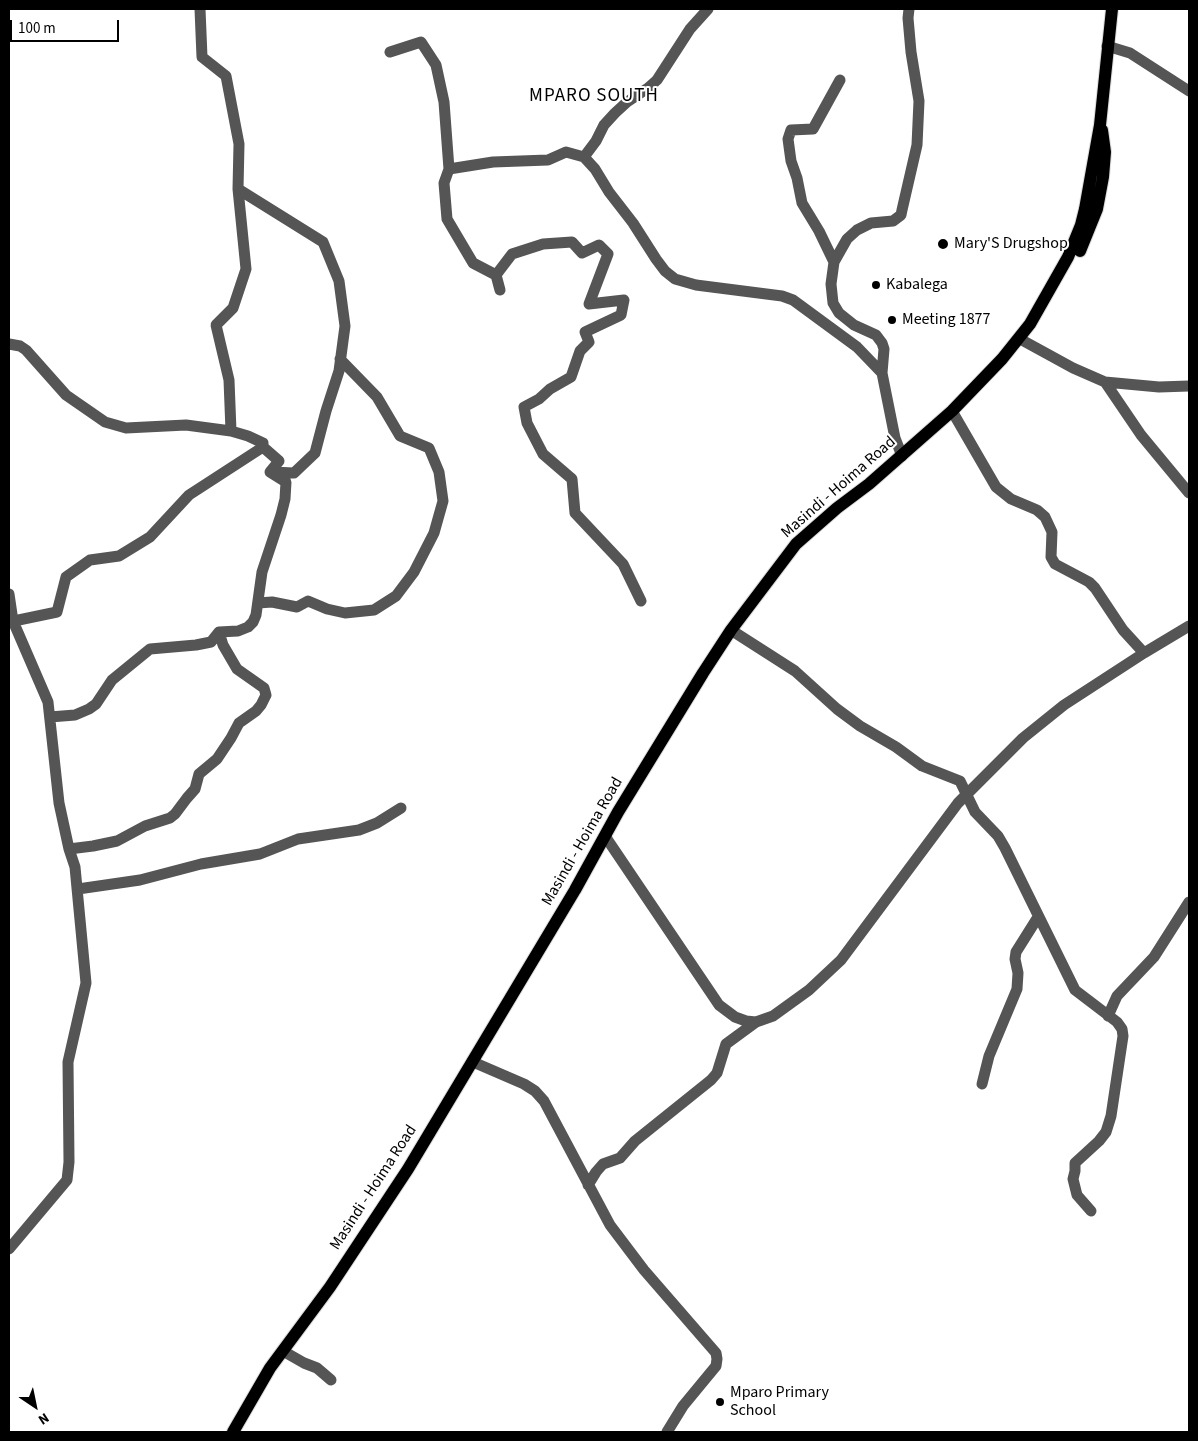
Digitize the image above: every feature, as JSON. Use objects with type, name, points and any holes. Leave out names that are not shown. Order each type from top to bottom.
[{"type":"main road","name":"Masindi - Hoima Road","points":[[233,1432],[270,1368],[330,1287],[408,1168],[575,890],[604,836],[684,703],[731,630],[796,544],[902,456],[952,410],[1020,339],[1030,324],[1068,257],[1081,226],[1100,125],[1112,9]]},
{"type":"street","points":[[200,9],[202,57],[226,76],[239,144],[238,189],[246,269],[234,308],[216,325],[229,380],[231,431]]},
{"type":"street","points":[[584,156],[596,141],[604,125],[615,113],[657,80],[690,29],[708,9]]},
{"type":"street","points":[[902,456],[895,438],[882,373],[884,349],[879,337],[854,325],[839,313],[833,303],[831,284],[834,262],[847,238],[871,223],[893,221],[900,215],[902,210],[917,145],[919,101],[910,43],[909,9]]},
{"type":"street","points":[[390,52],[421,42],[436,65],[444,102],[449,169],[444,182],[447,220],[473,264],[496,275],[500,290]]},
{"type":"street","points":[[1107,46],[1130,54],[1189,90]]},
{"type":"street","points":[[834,262],[819,231],[802,203],[791,161],[788,139],[791,130],[813,129],[840,80]]},
{"type":"street","points":[[449,169],[493,162],[548,160],[566,152],[584,156],[596,169],[609,192],[656,259],[675,279],[696,285],[782,296],[794,300],[856,347],[882,373]]},
{"type":"street","points":[[238,189],[323,242],[339,281],[345,326],[339,371],[315,453],[294,473],[270,472]]},
{"type":"street","points":[[496,275],[512,254],[543,244],[572,242],[582,252],[599,245],[608,254],[589,304],[624,300],[621,315],[585,332],[588,342],[580,351],[571,377],[524,407],[527,423],[543,454],[572,479],[575,513],[623,564],[641,601]]},
{"type":"street","points":[[1020,339],[1072,368],[1105,382],[1159,387],[1189,386]]},
{"type":"street","points":[[9,344],[20,346],[26,350],[66,395],[105,422],[126,428],[186,425],[231,431],[248,436],[262,444],[279,461],[270,472]]},
{"type":"street","points":[[258,604],[272,602],[297,607],[308,601],[327,609],[345,612],[374,610],[396,596],[414,572],[434,533],[443,501],[439,472],[429,448],[400,436],[377,398],[340,359]]},
{"type":"street","points":[[1105,382],[1141,435],[1189,493]]},
{"type":"street","points":[[952,410],[996,487],[1011,499],[1037,510],[1045,517],[1052,532],[1051,557],[1055,564],[1089,582],[1095,588],[1122,630],[1144,653]]},
{"type":"street","points":[[11,621],[57,612],[66,577],[90,560],[119,556],[150,537],[188,495],[263,447]]},
{"type":"street","points":[[50,717],[75,715],[89,709],[96,704],[112,680],[150,649],[211,642],[219,632],[238,631],[248,627],[253,622],[258,604],[262,572],[285,499],[286,482],[270,472]]},
{"type":"street","points":[[9,594],[11,621],[48,702],[59,803],[75,867],[78,889],[86,983],[68,1062],[68,1180],[9,1249]]},
{"type":"street","points":[[588,1185],[603,1164],[620,1158],[635,1141],[711,1080],[719,1067],[726,1044],[756,1022],[773,1016],[796,1001],[841,960],[958,803],[1023,738],[1064,705],[1189,626]]},
{"type":"street","points":[[731,630],[795,671],[860,726],[896,747],[922,766],[960,781],[975,812],[998,836],[1005,848],[1075,990],[1117,1022],[1122,1029],[1123,1036],[1111,1116],[1103,1136],[1075,1163],[1073,1179],[1077,1195],[1091,1211]]},
{"type":"street","points":[[69,849],[117,840],[145,826],[170,818],[196,789],[199,774],[217,759],[239,723],[261,705],[266,695],[264,688],[238,669],[223,645],[219,632]]},
{"type":"street","points":[[78,889],[140,880],[201,864],[260,854],[298,839],[358,830],[377,823],[401,808]]},
{"type":"street","points":[[604,836],[714,999],[735,1017],[756,1022]]},
{"type":"street","points":[[1108,1016],[1117,996],[1162,947],[1189,902]]},
{"type":"street","points":[[982,1084],[989,1056],[1017,989],[1016,952],[1038,917]]},
{"type":"street","points":[[472,1062],[524,1084],[535,1091],[544,1101],[610,1225],[638,1264],[716,1353],[718,1359],[716,1366],[683,1406],[667,1432]]},
{"type":"street","points":[[283,1351],[317,1368],[331,1380]]},
{"type":"place","name":"Mary'S Drugshop","points":[[943,244]]},
{"type":"place","name":"Kabalega","points":[[876,285]]},
{"type":"place","name":"Meeting 1877","points":[[892,320]]},
{"type":"place","name":"Mparo Primary School","points":[[720,1402]]},
{"type":"district","name":"MPARO SOUTH","points":[[594,97]]}]
